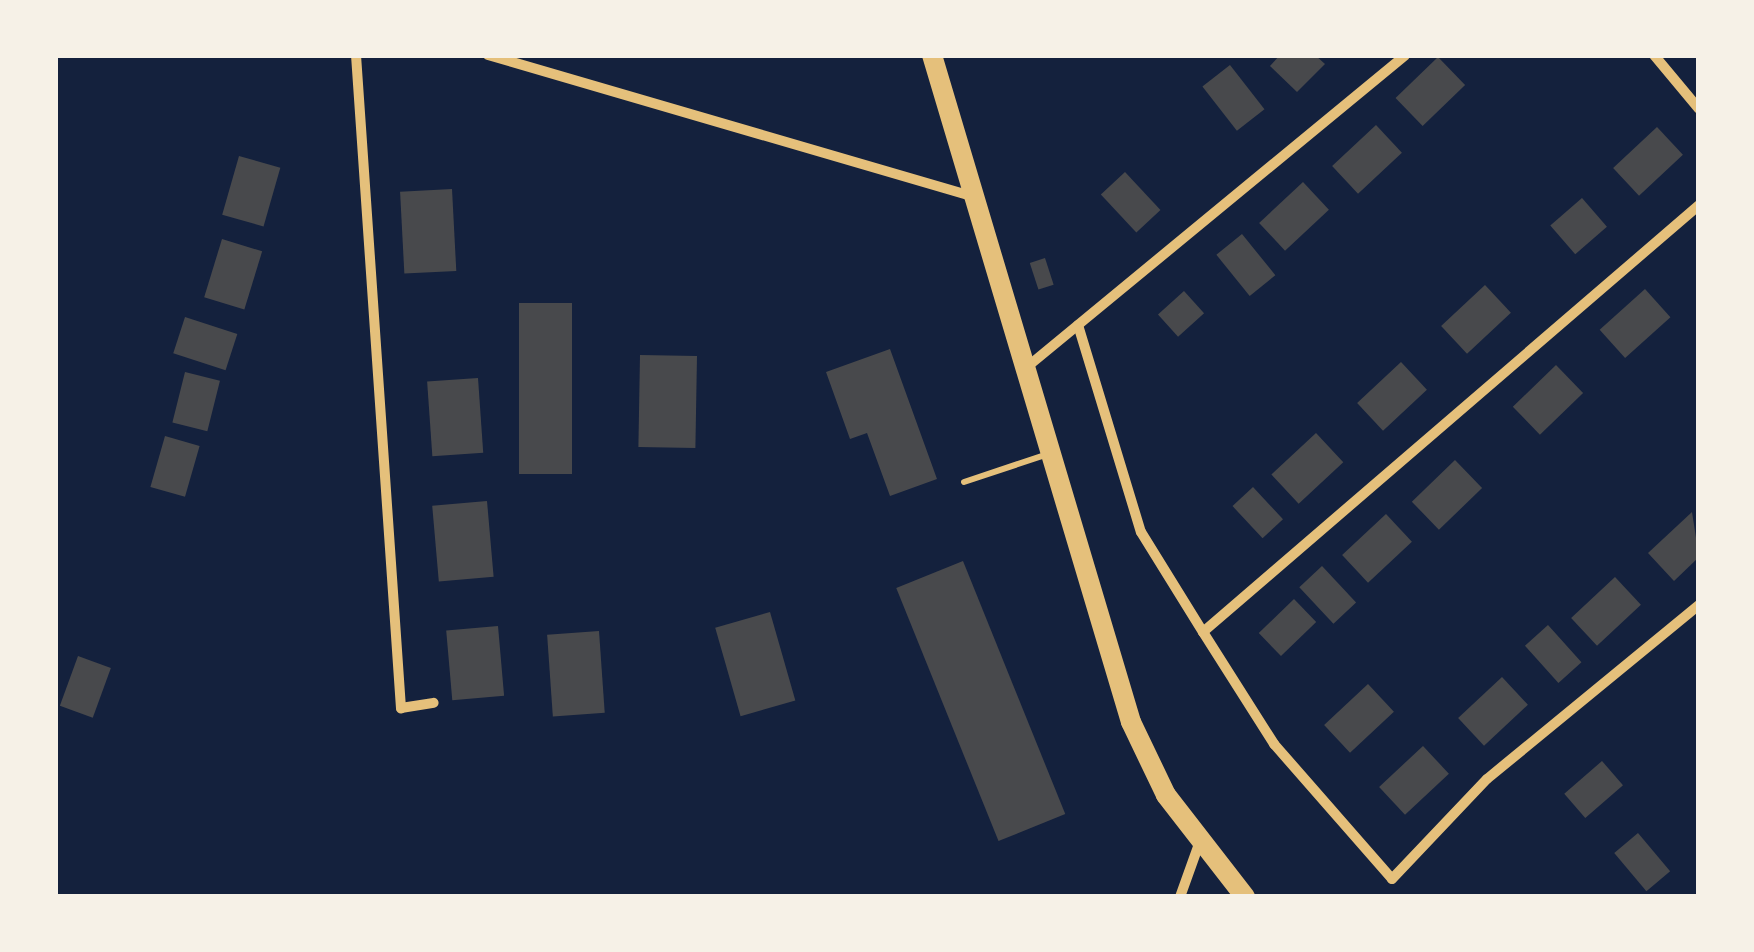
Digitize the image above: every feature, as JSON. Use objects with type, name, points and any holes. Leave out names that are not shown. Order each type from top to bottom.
[{"type":"main road","points":[[932,55],[1022,371],[1130,722],[1201,840],[1246,897]]},
{"type":"street","points":[[356,55],[401,708],[434,704]]},
{"type":"street","points":[[488,55],[974,198]]},
{"type":"street","points":[[1022,371],[1406,55]]},
{"type":"street","points":[[1654,55],[1699,109]]},
{"type":"street","points":[[1203,632],[1699,205]]},
{"type":"street","points":[[1078,324],[1142,532],[1274,744],[1392,879],[1487,779],[1699,605]]},
{"type":"street","points":[[1180,897],[1201,840]]},
{"type":"lane","points":[[964,482],[1048,454]]},
{"type":"building","points":[[1280,55],[1315,55],[1325,64],[1297,92],[1270,66]]},
{"type":"building","points":[[1438,57],[1465,85],[1423,126],[1396,98]]},
{"type":"building","points":[[1230,65],[1264,109],[1237,131],[1202,87]]},
{"type":"building","points":[[1376,125],[1402,153],[1358,194],[1332,166]]},
{"type":"building","points":[[1657,127],[1683,155],[1639,196],[1613,168]]},
{"type":"building","points":[[239,156],[280,168],[264,226],[222,215]]},
{"type":"building","points":[[1125,172],[1160,210],[1136,233],[1101,195]]},
{"type":"building","points":[[1303,182],[1329,210],[1285,251],[1259,223]]},
{"type":"building","points":[[452,189],[456,271],[404,274],[400,192]]},
{"type":"building","points":[[1582,198],[1607,227],[1575,254],[1550,226]]},
{"type":"building","points":[[1242,234],[1275,275],[1250,296],[1216,255]]},
{"type":"building","points":[[222,239],[262,251],[244,310],[204,297]]},
{"type":"building","points":[[1045,258],[1054,285],[1038,290],[1030,263]]},
{"type":"building","points":[[1485,285],[1511,313],[1467,354],[1441,326]]},
{"type":"building","points":[[1645,289],[1670,317],[1625,358],[1600,330]]},
{"type":"building","points":[[1184,291],[1204,313],[1178,337],[1158,314]]},
{"type":"building","points":[[519,303],[572,303],[572,474],[519,474]]},
{"type":"building","points":[[185,317],[237,334],[226,370],[173,353]]},
{"type":"building","points":[[890,349],[937,479],[890,496],[867,433],[850,439],[826,372]]},
{"type":"building","points":[[640,355],[697,356],[695,448],[638,447]]},
{"type":"building","points":[[1401,362],[1427,390],[1383,431],[1357,403]]},
{"type":"building","points":[[1556,365],[1583,393],[1540,435],[1513,407]]},
{"type":"building","points":[[185,372],[220,381],[207,431],[172,422]]},
{"type":"building","points":[[478,378],[483,453],[432,456],[427,382]]},
{"type":"building","points":[[1316,433],[1343,462],[1299,504],[1271,475]]},
{"type":"building","points":[[165,436],[200,446],[185,497],[150,487]]},
{"type":"building","points":[[1455,460],[1482,488],[1439,530],[1412,502]]},
{"type":"building","points":[[1253,487],[1283,519],[1263,538],[1233,506]]},
{"type":"building","points":[[487,501],[494,577],[439,582],[432,506]]},
{"type":"building","points":[[1692,512],[1699,557],[1674,581],[1648,553]]},
{"type":"building","points":[[1386,514],[1412,542],[1368,583],[1342,555]]},
{"type":"building","points":[[963,561],[1065,814],[999,841],[896,588]]},
{"type":"building","points":[[1322,566],[1356,603],[1333,624],[1299,587]]},
{"type":"building","points":[[1615,577],[1641,605],[1597,646],[1571,618]]},
{"type":"building","points":[[1294,599],[1316,622],[1281,656],[1259,633]]},
{"type":"building","points":[[770,612],[795,700],[741,716],[715,628]]},
{"type":"building","points":[[1548,625],[1581,662],[1558,683],[1525,646]]},
{"type":"building","points":[[498,626],[504,696],[452,700],[446,631]]},
{"type":"building","points":[[599,631],[605,713],[553,716],[547,635]]},
{"type":"building","points":[[78,656],[111,668],[93,718],[60,706]]},
{"type":"building","points":[[1502,677],[1528,705],[1484,746],[1458,718]]},
{"type":"building","points":[[1368,684],[1394,712],[1350,753],[1324,725]]},
{"type":"building","points":[[1423,746],[1449,774],[1405,815],[1379,787]]},
{"type":"building","points":[[1602,761],[1623,785],[1585,818],[1564,794]]},
{"type":"building","points":[[1638,833],[1670,871],[1646,891],[1614,853]]}]
